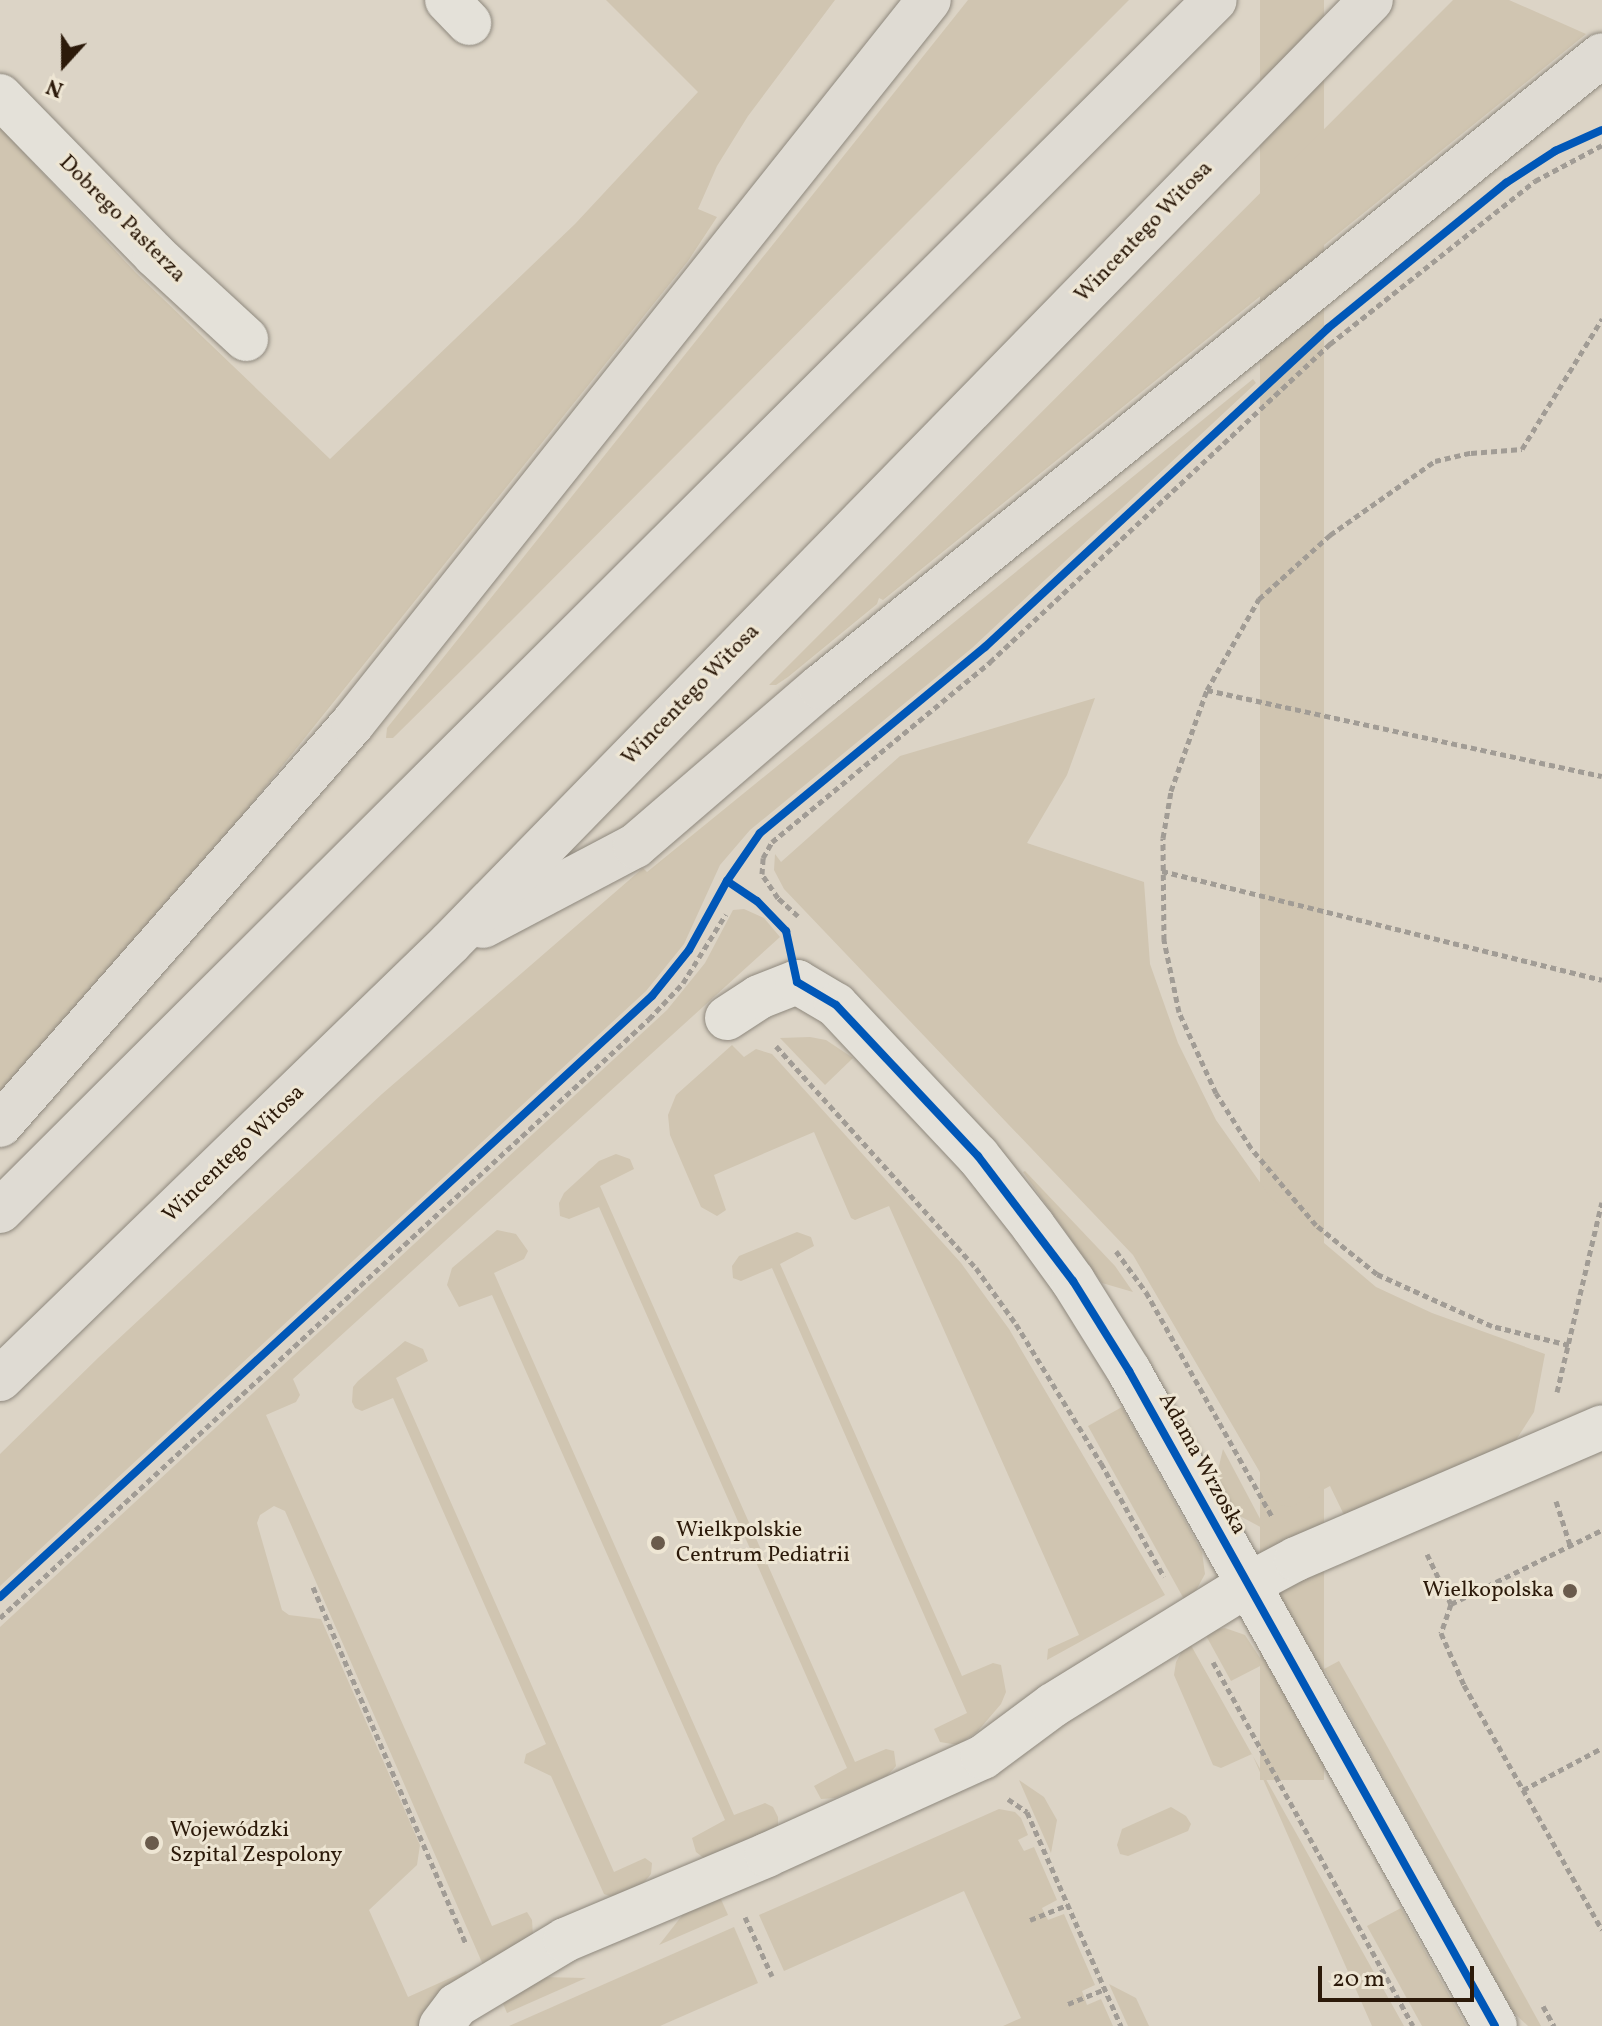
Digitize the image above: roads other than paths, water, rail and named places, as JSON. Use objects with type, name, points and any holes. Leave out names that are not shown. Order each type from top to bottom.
[{"type":"main road","points":[[883,56],[908,0]]},
{"type":"main road","points":[[0,1125],[353,723],[929,0]]},
{"type":"main road","points":[[0,1211],[1215,0]]},
{"type":"main road","name":"Wincentego Witosa","points":[[0,1379],[450,943],[1371,0]]},
{"type":"main road","points":[[450,943],[635,846],[820,687],[1602,55]]},
{"type":"main road","points":[[1494,143],[1556,104],[1602,91]]},
{"type":"street","name":"Dobrego Pasterza","points":[[0,96],[155,255],[246,339]]},
{"type":"street","name":"Adama Wrzoska","points":[[727,1018],[759,997],[797,982],[836,1005],[978,1156],[1033,1226],[1073,1281],[1129,1371],[1495,2026]]},
{"type":"street","points":[[441,2026],[457,2005],[565,1940],[983,1757],[1053,1705],[1249,1584],[1296,1559],[1602,1427]]},
{"type":"place","name":"Wielkpolskie Centrum Pediatrii","points":[[658,1543]]},
{"type":"place","name":"Wielkopolska","points":[[1570,1591]]},
{"type":"place","name":"Wojewódzki Szpital Zespolony","points":[[152,1843]]}]
